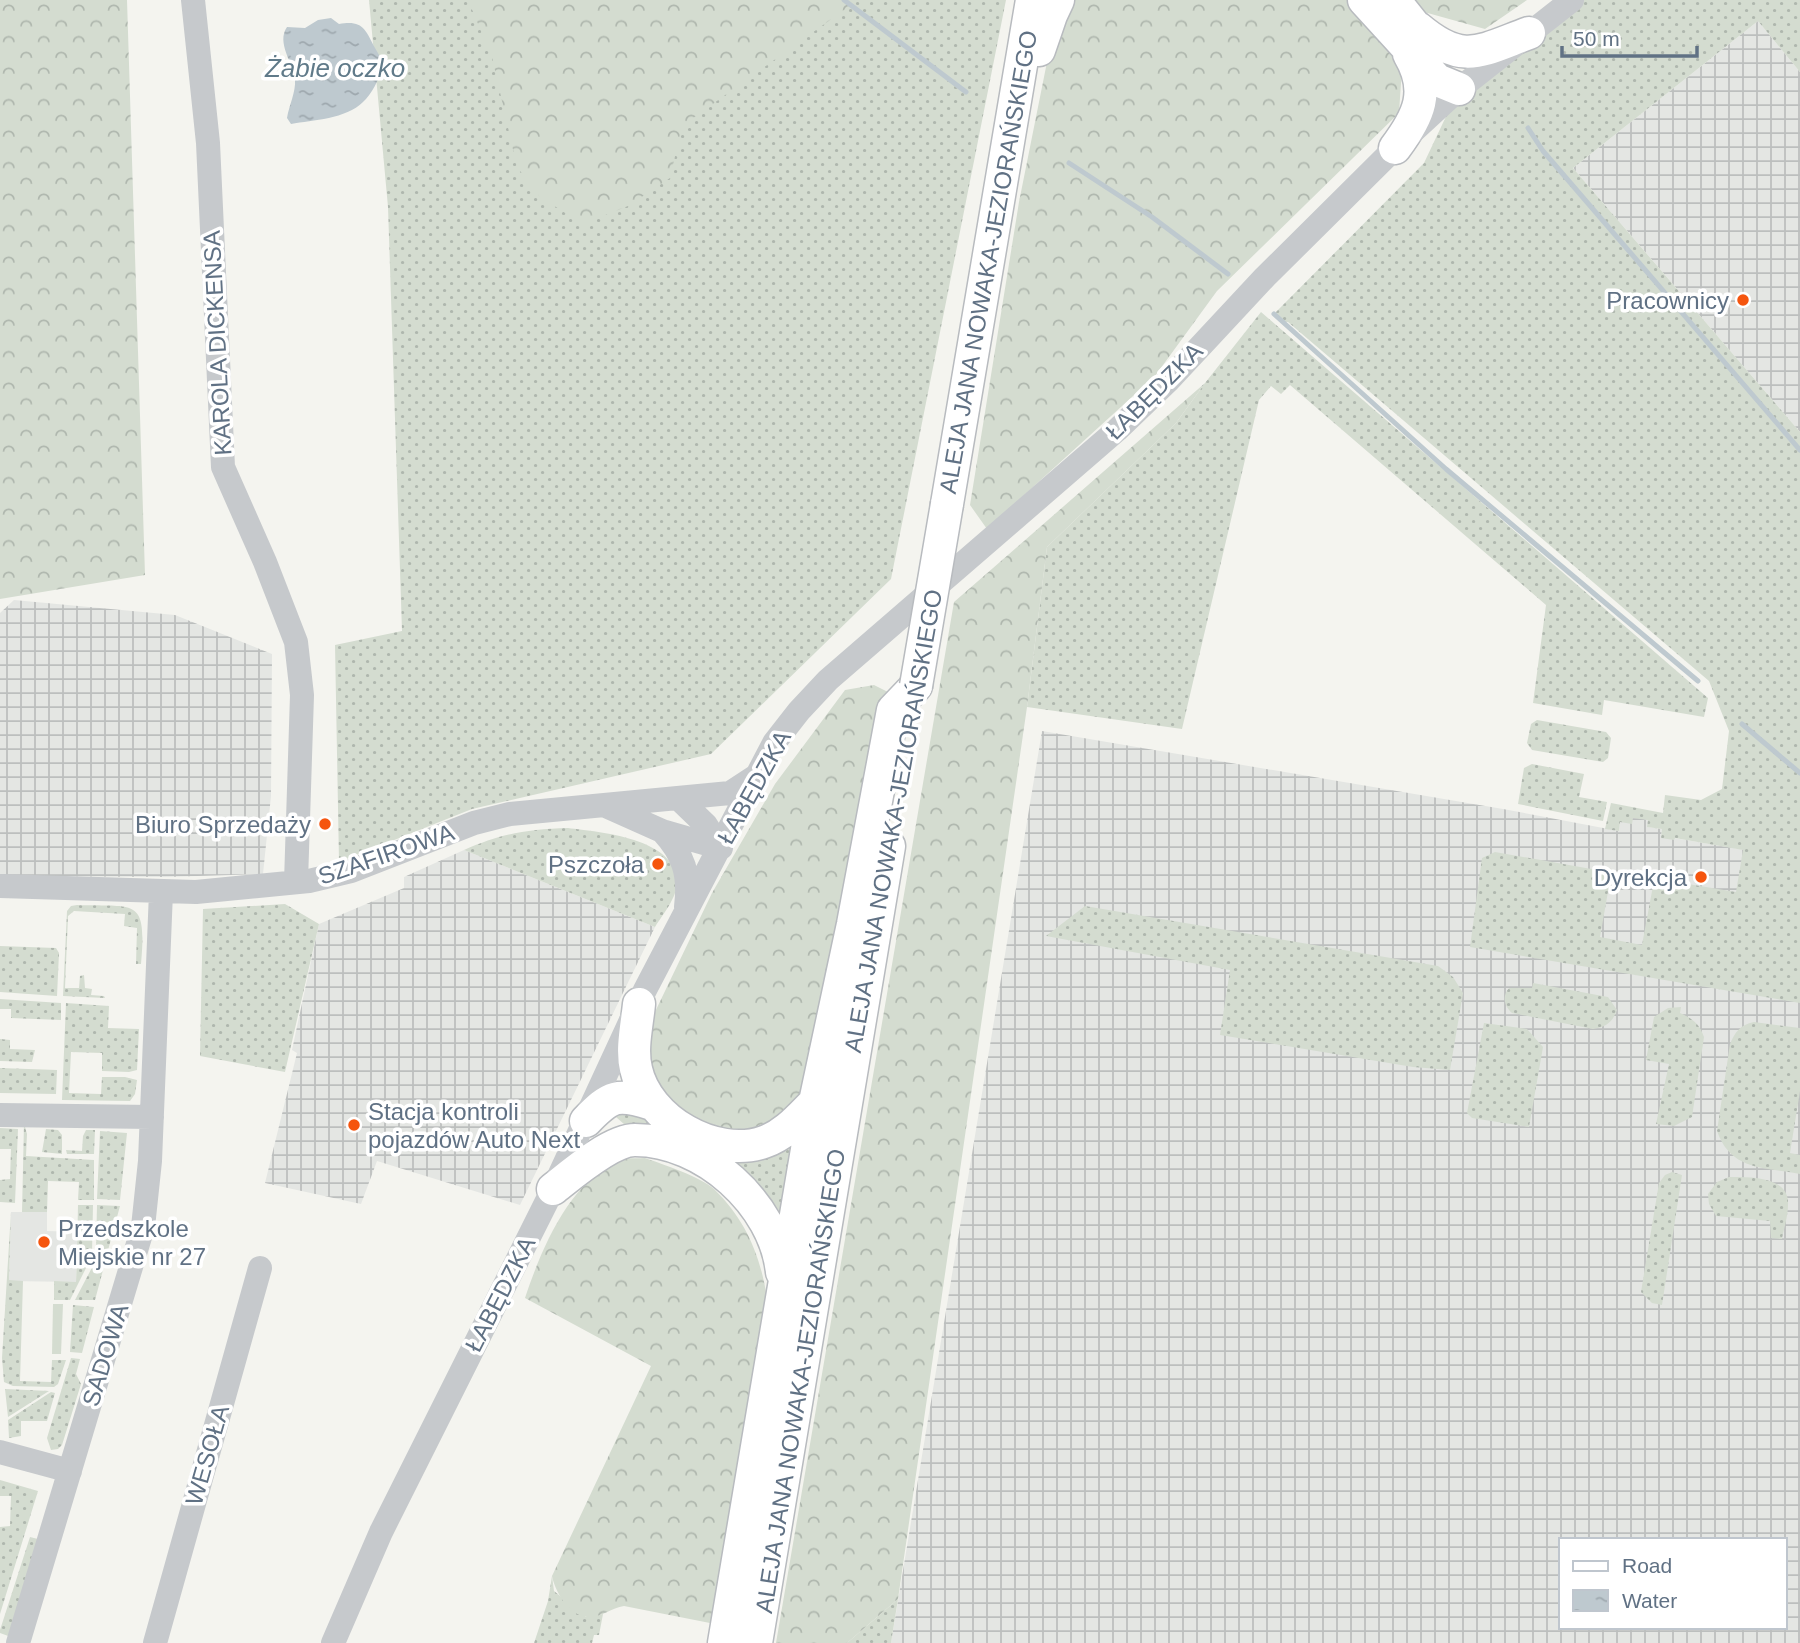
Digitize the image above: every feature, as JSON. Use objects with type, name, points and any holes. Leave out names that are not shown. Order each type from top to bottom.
[{"type":"main road","name":"ALEJA JANA NOWAKA-JEZIORAŃSKIEGO","points":[[756,1643],[1032,0]]},
{"type":"main road","points":[[1009,144],[1058,0]]},
{"type":"main road","points":[[1364,0],[1410,36],[1459,89]]},
{"type":"main road","points":[[1394,0],[1410,36],[1418,70],[1420,94],[1413,125],[1395,148]]},
{"type":"main road","points":[[1410,36],[1461,52],[1479,51],[1529,33]]},
{"type":"main road","points":[[724,1643],[815,1102],[853,924],[893,710],[916,686]]},
{"type":"main road","points":[[639,1004],[635,1068],[652,1104],[678,1125],[704,1139],[729,1147],[764,1142],[787,1130],[815,1102]]},
{"type":"main road","points":[[652,1104],[631,1098],[597,1103],[612,1126],[633,1140],[676,1147],[699,1158],[724,1175],[752,1200],[764,1217],[780,1253],[784,1290]]},
{"type":"main road","points":[[553,1189],[603,1152],[633,1140]]},
{"type":"street","name":"KAROLA DICKENSA","points":[[193,0],[208,143],[223,467],[265,562],[296,642],[302,695],[296,882]]},
{"type":"street","name":"ŁABĘDZKA","points":[[333,1643],[381,1532],[597,1103],[639,1004],[774,743],[828,680],[1117,430],[1395,148],[1459,89],[1572,0]]},
{"type":"street","name":"SZAFIROWA","points":[[0,886],[196,892],[296,882],[351,871],[474,823],[510,814],[601,804],[680,800],[730,793],[757,776]]},
{"type":"street","points":[[680,800],[706,825],[721,848]]},
{"type":"street","points":[[601,804],[662,831],[721,848]]},
{"type":"street","points":[[662,831],[679,850],[689,887],[685,915]]},
{"type":"street","name":"SADOWA","points":[[18,1643],[143,1227],[148,1195],[161,892]]},
{"type":"street","points":[[0,1115],[152,1117]]},
{"type":"street","name":"WESOŁA","points":[[155,1643],[260,1268]]},
{"type":"street","points":[[0,1452],[70,1471]]},
{"type":"shaded area","name":"Pracownicy","points":[[1758,21],[1800,72],[1800,432],[1573,168]]},
{"type":"shaded area","points":[[14,600],[175,615],[272,654],[271,796],[263,874],[165,877],[0,876],[0,613]]},
{"type":"shaded area","points":[[1042,731],[1619,831],[1620,822],[1633,817],[1649,820],[1648,827],[1662,829],[1661,838],[1800,859],[1800,1643],[891,1643]]},
{"type":"shaded area","points":[[464,850],[655,927],[520,1205],[377,1161],[361,1204],[265,1183],[297,1053],[292,1050],[319,924],[404,888],[404,877]]},
{"type":"shaded area","name":"Przedszkole Miejskie nr 27","points":[[11,1212],[47,1212],[47,1231],[78,1232],[76,1282],[9,1281]]},
{"type":"green space","points":[[0,0],[127,0],[145,575],[0,599]]},
{"type":"green space","points":[[369,0],[1006,0],[891,579],[711,754],[472,809],[339,862],[335,645],[402,631],[388,207]]},
{"type":"green space","points":[[468,0],[858,0],[682,126],[670,178],[628,206],[583,224],[540,197],[517,167],[492,57]]},
{"type":"green space","points":[[1070,0],[1351,0],[1383,33],[1402,68],[1399,113],[1217,291],[1155,376],[987,529],[970,505],[1019,202],[1051,42]]},
{"type":"green space","points":[[1414,0],[1527,0],[1485,29],[1424,12]]},
{"type":"green space","points":[[1572,0],[1800,0],[1800,72],[1758,21],[1573,168],[1800,432],[1800,1003],[1470,947],[1482,858],[1495,852],[1597,870],[1598,866],[1612,869],[1600,937],[1642,945],[1655,875],[1669,878],[1670,881],[1736,892],[1743,850],[1661,838],[1662,829],[1647,827],[1648,820],[1633,818],[1632,824],[1620,822],[1619,831],[1605,829],[1611,803],[1663,813],[1665,795],[1701,800],[1722,789],[1729,731],[1709,681],[1288,322],[1283,322],[1274,314],[1424,163],[1459,89]]},
{"type":"green space","points":[[1261,312],[1708,698],[1704,717],[1604,700],[1602,715],[1533,703],[1546,605],[1290,385],[1281,394],[1271,386],[1259,400],[1182,729],[1027,707],[1047,547],[1176,423]]},
{"type":"green space","points":[[1205,383],[1176,423],[1047,547],[1027,707],[898,1599],[847,1643],[776,1643],[954,602]]},
{"type":"green space","points":[[874,685],[888,692],[810,1078],[799,1101],[779,1120],[772,1120],[741,1133],[711,1129],[679,1114],[654,1081],[644,1051],[654,1014],[712,893],[775,784],[845,690]]},
{"type":"green space","points":[[1537,720],[1606,732],[1611,738],[1608,758],[1603,762],[1532,750],[1527,743],[1531,724]]},
{"type":"green space","points":[[1532,764],[1584,774],[1579,797],[1607,802],[1603,821],[1518,804],[1524,768]]},
{"type":"green space","points":[[568,828],[634,840],[664,856],[673,867],[677,882],[675,894],[655,927],[464,850],[514,833]]},
{"type":"green space","points":[[285,904],[319,924],[285,1072],[200,1056],[203,909]]},
{"type":"green space","points":[[71,906],[125,907],[139,916],[142,927],[141,964],[136,964],[137,928],[124,926],[125,914],[74,911],[68,916],[65,988],[79,988],[80,976],[84,975],[85,988],[92,989],[91,995],[105,998],[63,996],[67,911]]},
{"type":"green space","points":[[1085,906],[1438,966],[1453,977],[1463,993],[1450,1070],[1413,1067],[1220,1035],[1230,970],[1046,936]]},
{"type":"green space","points":[[0,946],[56,948],[59,953],[57,996],[0,992]]},
{"type":"green space","points":[[1533,983],[1608,997],[1617,1010],[1608,1024],[1593,1029],[1512,1013],[1505,1001],[1509,988],[1532,988]]},
{"type":"green space","points":[[0,999],[61,1003],[61,1020],[11,1018],[11,1009],[0,1009]]},
{"type":"green space","points":[[66,1003],[109,1006],[108,1028],[139,1029],[137,1070],[102,1071],[102,1053],[71,1052],[69,1093],[101,1094],[102,1077],[125,1077],[137,1080],[135,1094],[130,1101],[62,1100]]},
{"type":"green space","points":[[1681,1007],[1680,1013],[1695,1022],[1704,1037],[1692,1117],[1674,1126],[1656,1124],[1669,1064],[1646,1060],[1654,1017],[1668,1008]]},
{"type":"green space","points":[[1754,1022],[1800,1028],[1800,1091],[1790,1153],[1800,1155],[1800,1174],[1762,1168],[1740,1160],[1723,1144],[1717,1131],[1730,1044],[1739,1030]]},
{"type":"green space","points":[[1484,1023],[1527,1029],[1543,1047],[1529,1127],[1472,1118],[1467,1113]]},
{"type":"green space","points":[[0,1039],[10,1040],[10,1049],[35,1050],[32,1062],[0,1061]]},
{"type":"green space","points":[[0,1068],[57,1070],[56,1094],[0,1093]]},
{"type":"green space","points":[[620,1106],[670,1130],[801,1132],[783,1238],[755,1194],[625,1125],[616,1117],[614,1110]]},
{"type":"green space","points":[[24,1123],[27,1134],[26,1156],[94,1160],[94,1200],[78,1200],[79,1182],[48,1181],[47,1212],[22,1212]]},
{"type":"green space","points":[[0,1128],[18,1129],[15,1203],[0,1202],[0,1180],[10,1179],[11,1149],[0,1149]]},
{"type":"green space","points":[[46,1129],[58,1130],[62,1135],[62,1154],[42,1152]]},
{"type":"green space","points":[[86,1130],[95,1130],[94,1154],[67,1154],[66,1150],[82,1151]]},
{"type":"green space","points":[[100,1131],[127,1133],[120,1200],[97,1199]]},
{"type":"green space","points":[[645,1158],[700,1180],[714,1189],[726,1202],[751,1242],[762,1273],[768,1305],[715,1624],[624,1606],[597,1616],[580,1615],[568,1607],[552,1576],[651,1366],[525,1298],[539,1259],[571,1201],[601,1171],[618,1161]]},
{"type":"green space","points":[[1672,1172],[1682,1175],[1662,1305],[1652,1303],[1641,1292],[1659,1183],[1665,1175]]},
{"type":"green space","points":[[1729,1177],[1767,1180],[1783,1188],[1788,1205],[1782,1239],[1771,1238],[1770,1221],[1716,1216],[1709,1204],[1708,1194],[1717,1182]]},
{"type":"green space","points":[[78,1205],[93,1205],[92,1253],[77,1253]]},
{"type":"green space","points":[[97,1205],[120,1206],[107,1254],[96,1251]]},
{"type":"green space","points":[[11,1212],[9,1280],[23,1281],[20,1381],[51,1382],[52,1360],[66,1360],[58,1384],[54,1387],[13,1386],[4,1382],[2,1358]]},
{"type":"green space","points":[[77,1258],[91,1258],[70,1300],[54,1300],[54,1281],[76,1282]]},
{"type":"green space","points":[[97,1258],[106,1259],[95,1300],[75,1300]]},
{"type":"green space","points":[[53,1304],[63,1304],[61,1354],[52,1354]]},
{"type":"green space","points":[[73,1305],[94,1307],[82,1353],[70,1352]]},
{"type":"green space","points":[[71,1358],[80,1359],[76,1374],[81,1384],[62,1445],[51,1450],[47,1438]]},
{"type":"green space","points":[[5,1389],[49,1391],[8,1417]]},
{"type":"green space","points":[[51,1392],[55,1393],[47,1421],[21,1421],[21,1436],[9,1438],[8,1420]]},
{"type":"green space","points":[[0,1480],[38,1491],[0,1614],[0,1527],[10,1526],[11,1496],[0,1496]]},
{"type":"green space","points":[[30,1537],[42,1540],[11,1637],[0,1633],[0,1630]]},
{"type":"green space","points":[[552,1576],[554,1591],[586,1617],[603,1614],[599,1635],[594,1635],[592,1643],[534,1643],[548,1601]]},
{"type":"green space","points":[[898,1599],[891,1643],[847,1643]]},
{"type":"water","name":"Żabie oczko","points":[[331,18],[339,24],[353,23],[366,31],[381,60],[379,77],[369,95],[356,108],[329,118],[291,124],[287,118],[295,80],[284,46],[284,33],[287,27],[305,28],[318,20]]},
{"type":"waterway","points":[[844,0],[966,92]]},
{"type":"waterway","points":[[1528,128],[1543,151],[1800,450]]},
{"type":"waterway","points":[[1069,163],[1152,217],[1228,274]]},
{"type":"waterway","points":[[1274,314],[1446,469],[1698,681]]},
{"type":"waterway","points":[[1742,724],[1800,773]]},
{"type":"place","name":"Pracownicy","points":[[1743,300]]},
{"type":"place","name":"Biuro Sprzedaży","points":[[325,824]]},
{"type":"place","name":"Pszczoła","points":[[658,864]]},
{"type":"place","name":"Dyrekcja","points":[[1701,877]]},
{"type":"place","name":"Stacja kontroli pojazdów Auto Next","points":[[354,1125]]},
{"type":"place","name":"Przedszkole Miejskie nr 27","points":[[44,1242]]}]
